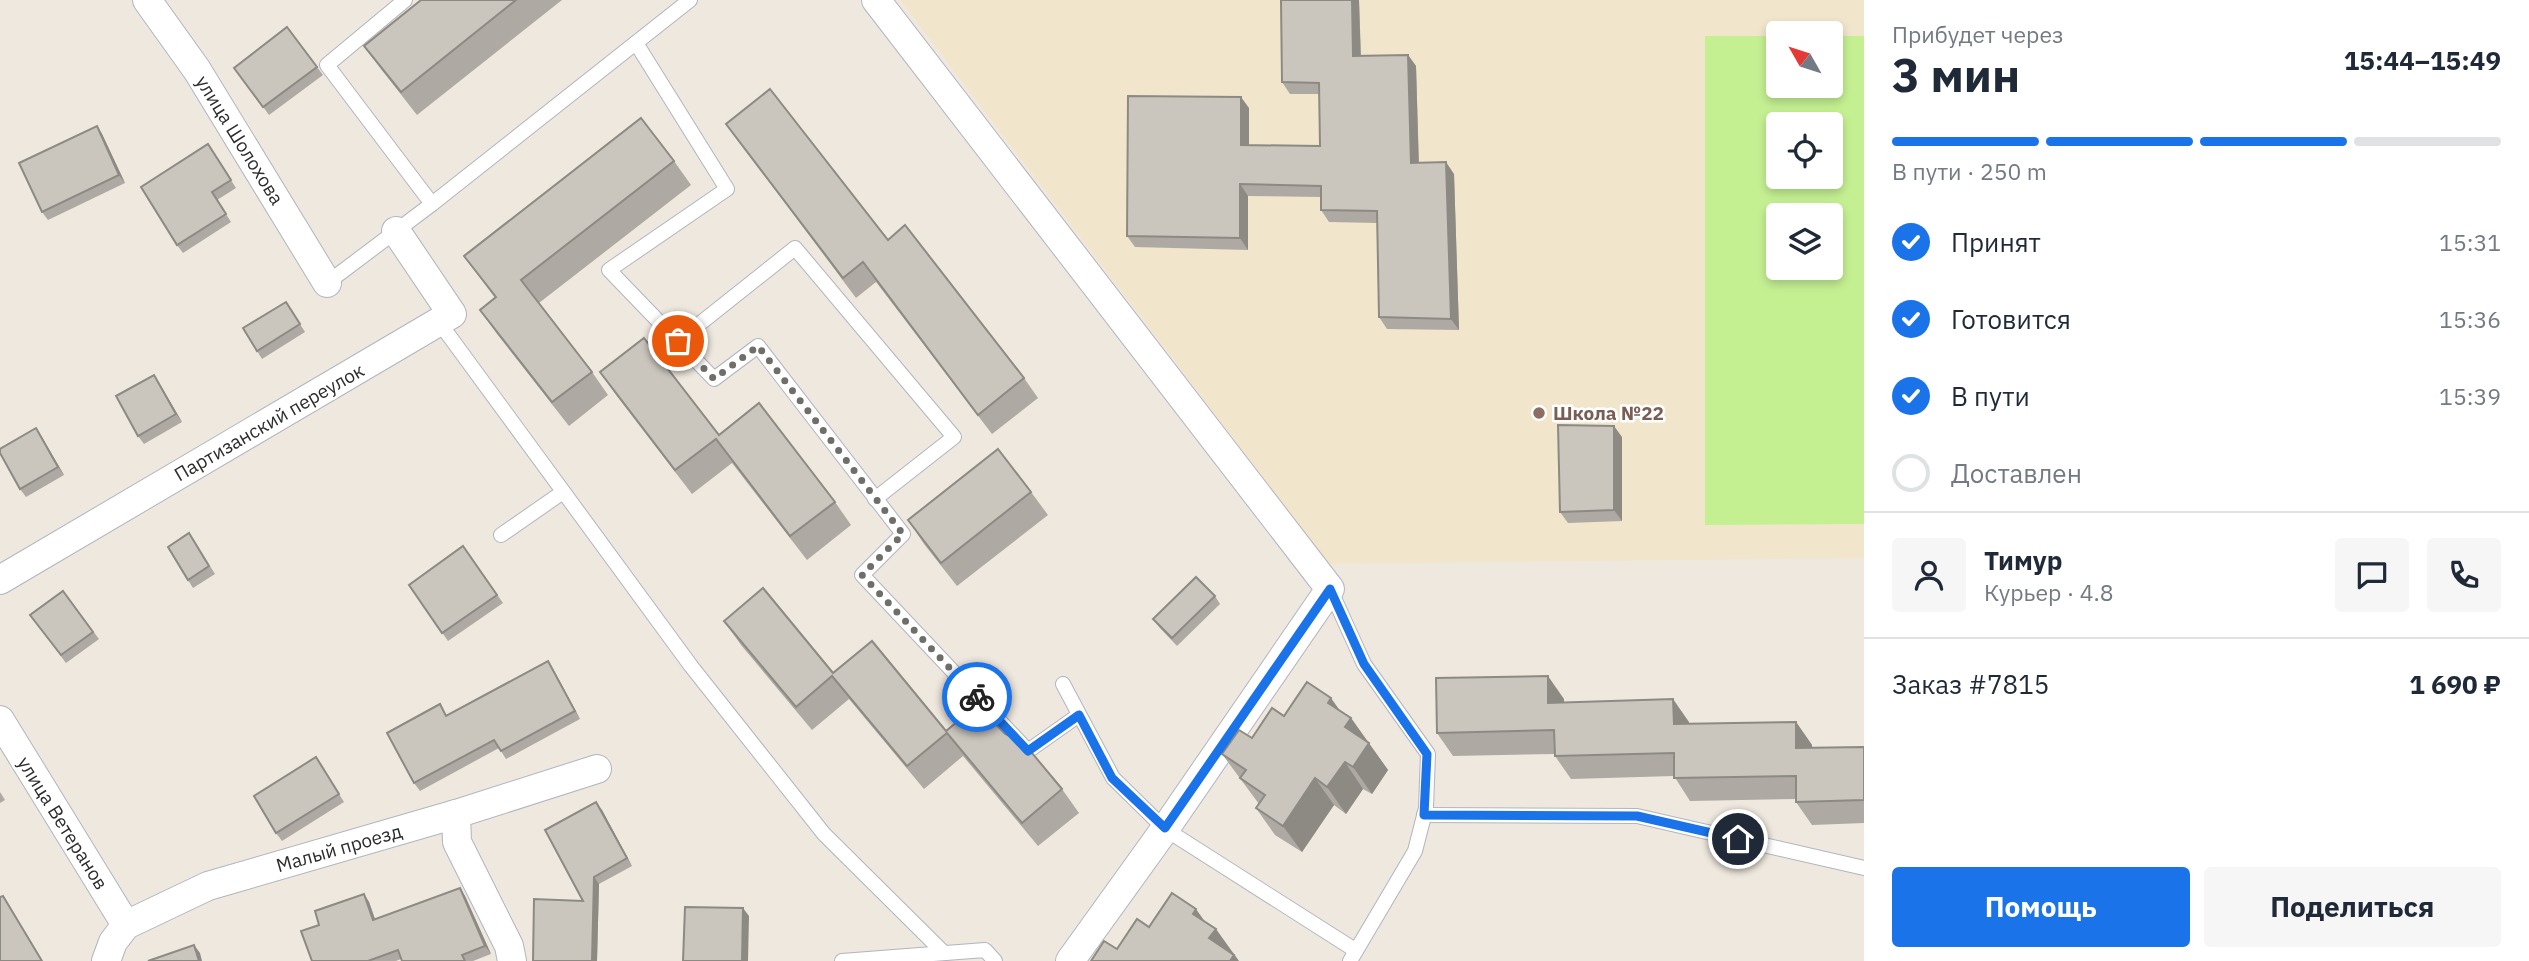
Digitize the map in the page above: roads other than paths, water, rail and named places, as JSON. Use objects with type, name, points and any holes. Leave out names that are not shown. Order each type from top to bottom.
[{"type":"street","name":"улица Шолохова","points":[[147,0],[197,70],[327,283]]},
{"type":"street","points":[[876,0],[1330,589],[1070,961]]},
{"type":"street","points":[[396,231],[452,314],[439,322]]},
{"type":"street","name":"Партизанский переулок","points":[[0,580],[439,322]]},
{"type":"street","name":"улица Ветеранов","points":[[0,720],[126,925]]},
{"type":"street","name":"Малый проезд","points":[[126,925],[208,886],[456,814],[597,769]]},
{"type":"street","points":[[456,814],[457,842],[509,946],[512,961]]},
{"type":"street","points":[[106,961],[113,942],[126,925]]},
{"type":"lane","points":[[405,0],[327,65],[432,204]]},
{"type":"lane","points":[[327,283],[432,204],[690,0]]},
{"type":"lane","points":[[636,43],[727,189],[609,270],[714,379],[758,346],[903,534],[862,575],[1028,751],[1079,715]]},
{"type":"lane","points":[[678,341],[795,248],[954,437],[876,499]]},
{"type":"lane","points":[[439,322],[691,666],[824,834],[944,953]]},
{"type":"lane","points":[[501,535],[563,492]]},
{"type":"lane","points":[[1063,684],[1112,778],[1165,828],[1352,955],[1415,851],[1424,815],[1427,754],[1364,664],[1330,589]]},
{"type":"lane","points":[[1424,815],[1637,816],[1864,868]]},
{"type":"lane","points":[[842,961],[985,950],[995,961]]},
{"type":"place","name":"Школа №22","points":[[1539,413]]}]
